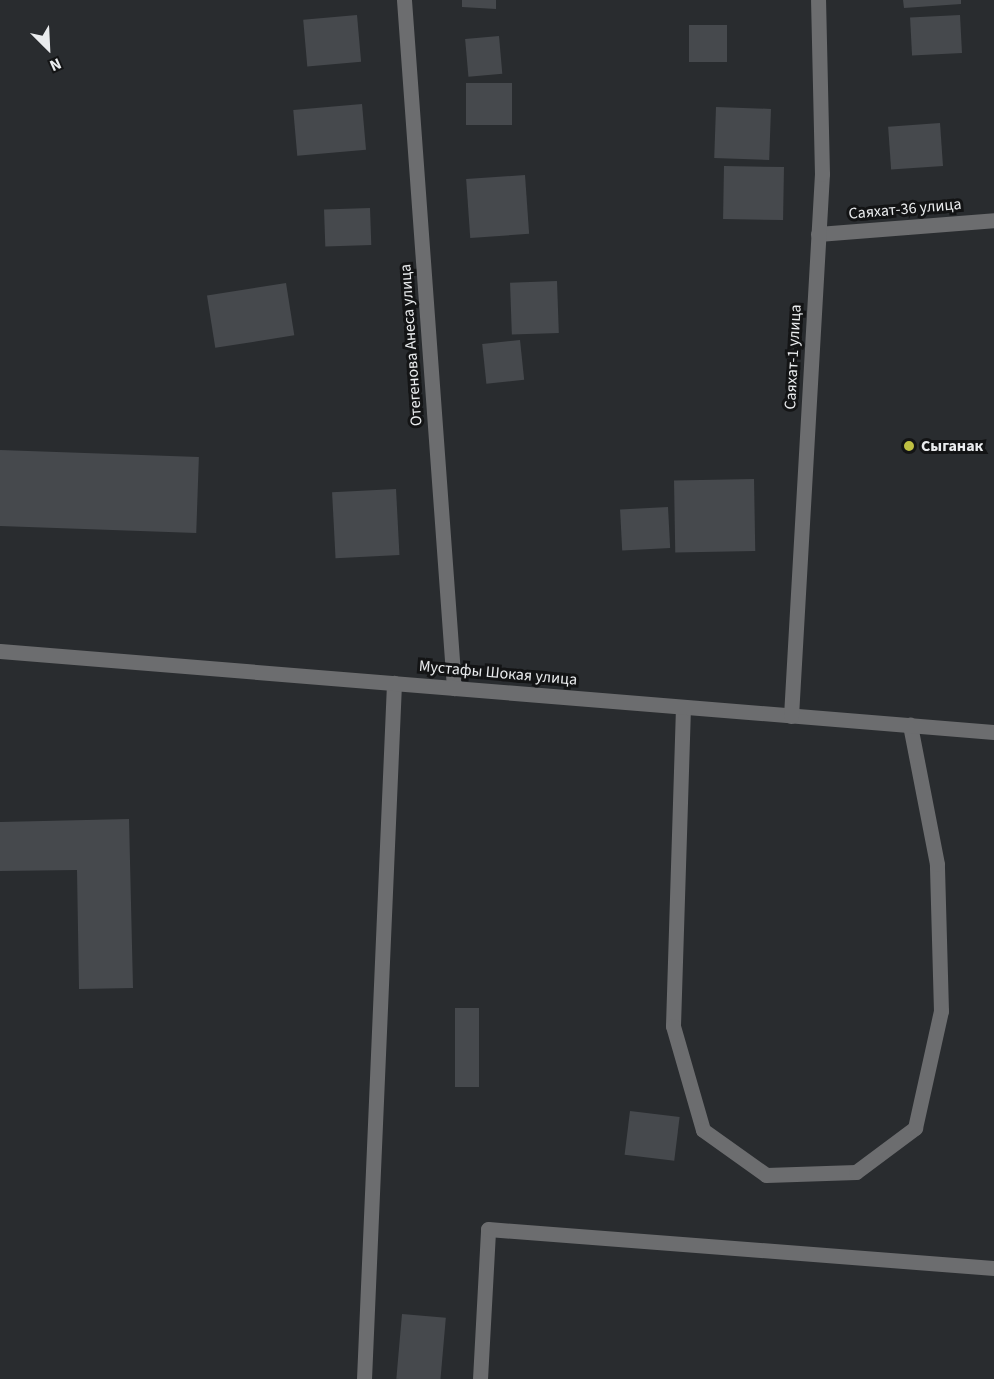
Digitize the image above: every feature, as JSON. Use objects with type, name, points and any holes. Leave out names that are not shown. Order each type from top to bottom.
[{"type":"street","name":"Отегенова Анеса улица","points":[[404,0],[454,688]]},
{"type":"street","name":"Саяхат-1 улица","points":[[791,716],[822,174],[818,0]]},
{"type":"street","name":"Саяхат-36 улица","points":[[819,234],[994,220]]},
{"type":"street","name":"Мустафы Шокая улица","points":[[0,651],[994,732]]},
{"type":"street","points":[[364,1379],[394,683]]},
{"type":"street","points":[[683,707],[673,1026],[703,1130],[766,1175],[856,1172],[915,1128],[941,1011],[937,864],[910,725]]},
{"type":"street","points":[[480,1379],[488,1229],[994,1268]]},
{"type":"building","points":[[462,0],[496,0],[496,9],[462,7]]},
{"type":"building","points":[[903,0],[961,0],[961,4],[904,8]]},
{"type":"building","points":[[357,15],[361,62],[307,67],[303,20]]},
{"type":"building","points":[[960,15],[962,53],[912,56],[910,18]]},
{"type":"building","points":[[689,25],[727,25],[727,62],[689,62]]},
{"type":"building","points":[[499,36],[502,74],[468,77],[465,39]]},
{"type":"building","points":[[466,83],[512,83],[512,125],[466,125]]},
{"type":"building","points":[[362,104],[366,150],[297,156],[293,110]]},
{"type":"building","points":[[716,107],[771,109],[769,160],[714,158]]},
{"type":"building","points":[[940,123],[943,166],[891,170],[888,127]]},
{"type":"building","points":[[724,166],[784,167],[783,220],[723,219]]},
{"type":"building","points":[[525,175],[529,234],[470,238],[466,179]]},
{"type":"building","points":[[370,208],[371,245],[325,247],[324,210]]},
{"type":"building","points":[[557,281],[559,333],[512,335],[510,283]]},
{"type":"building","points":[[286,283],[294,335],[215,348],[207,296]]},
{"type":"building","points":[[520,340],[524,380],[486,384],[482,344]]},
{"type":"building","points":[[0,450],[199,457],[196,533],[0,526]]},
{"type":"building","points":[[754,479],[755,551],[675,552],[674,480]]},
{"type":"building","points":[[396,489],[399,555],[336,558],[332,492]]},
{"type":"building","points":[[668,507],[670,548],[622,550],[620,510]]},
{"type":"building","points":[[129,819],[133,988],[79,989],[77,870],[0,871],[0,822]]},
{"type":"building","points":[[455,1008],[479,1008],[479,1087],[455,1087]]},
{"type":"building","points":[[630,1111],[680,1117],[674,1161],[625,1155]]},
{"type":"building","points":[[402,1314],[446,1318],[440,1379],[396,1379]]},
{"type":"place","name":"Сыганак","points":[[909,446]]}]
